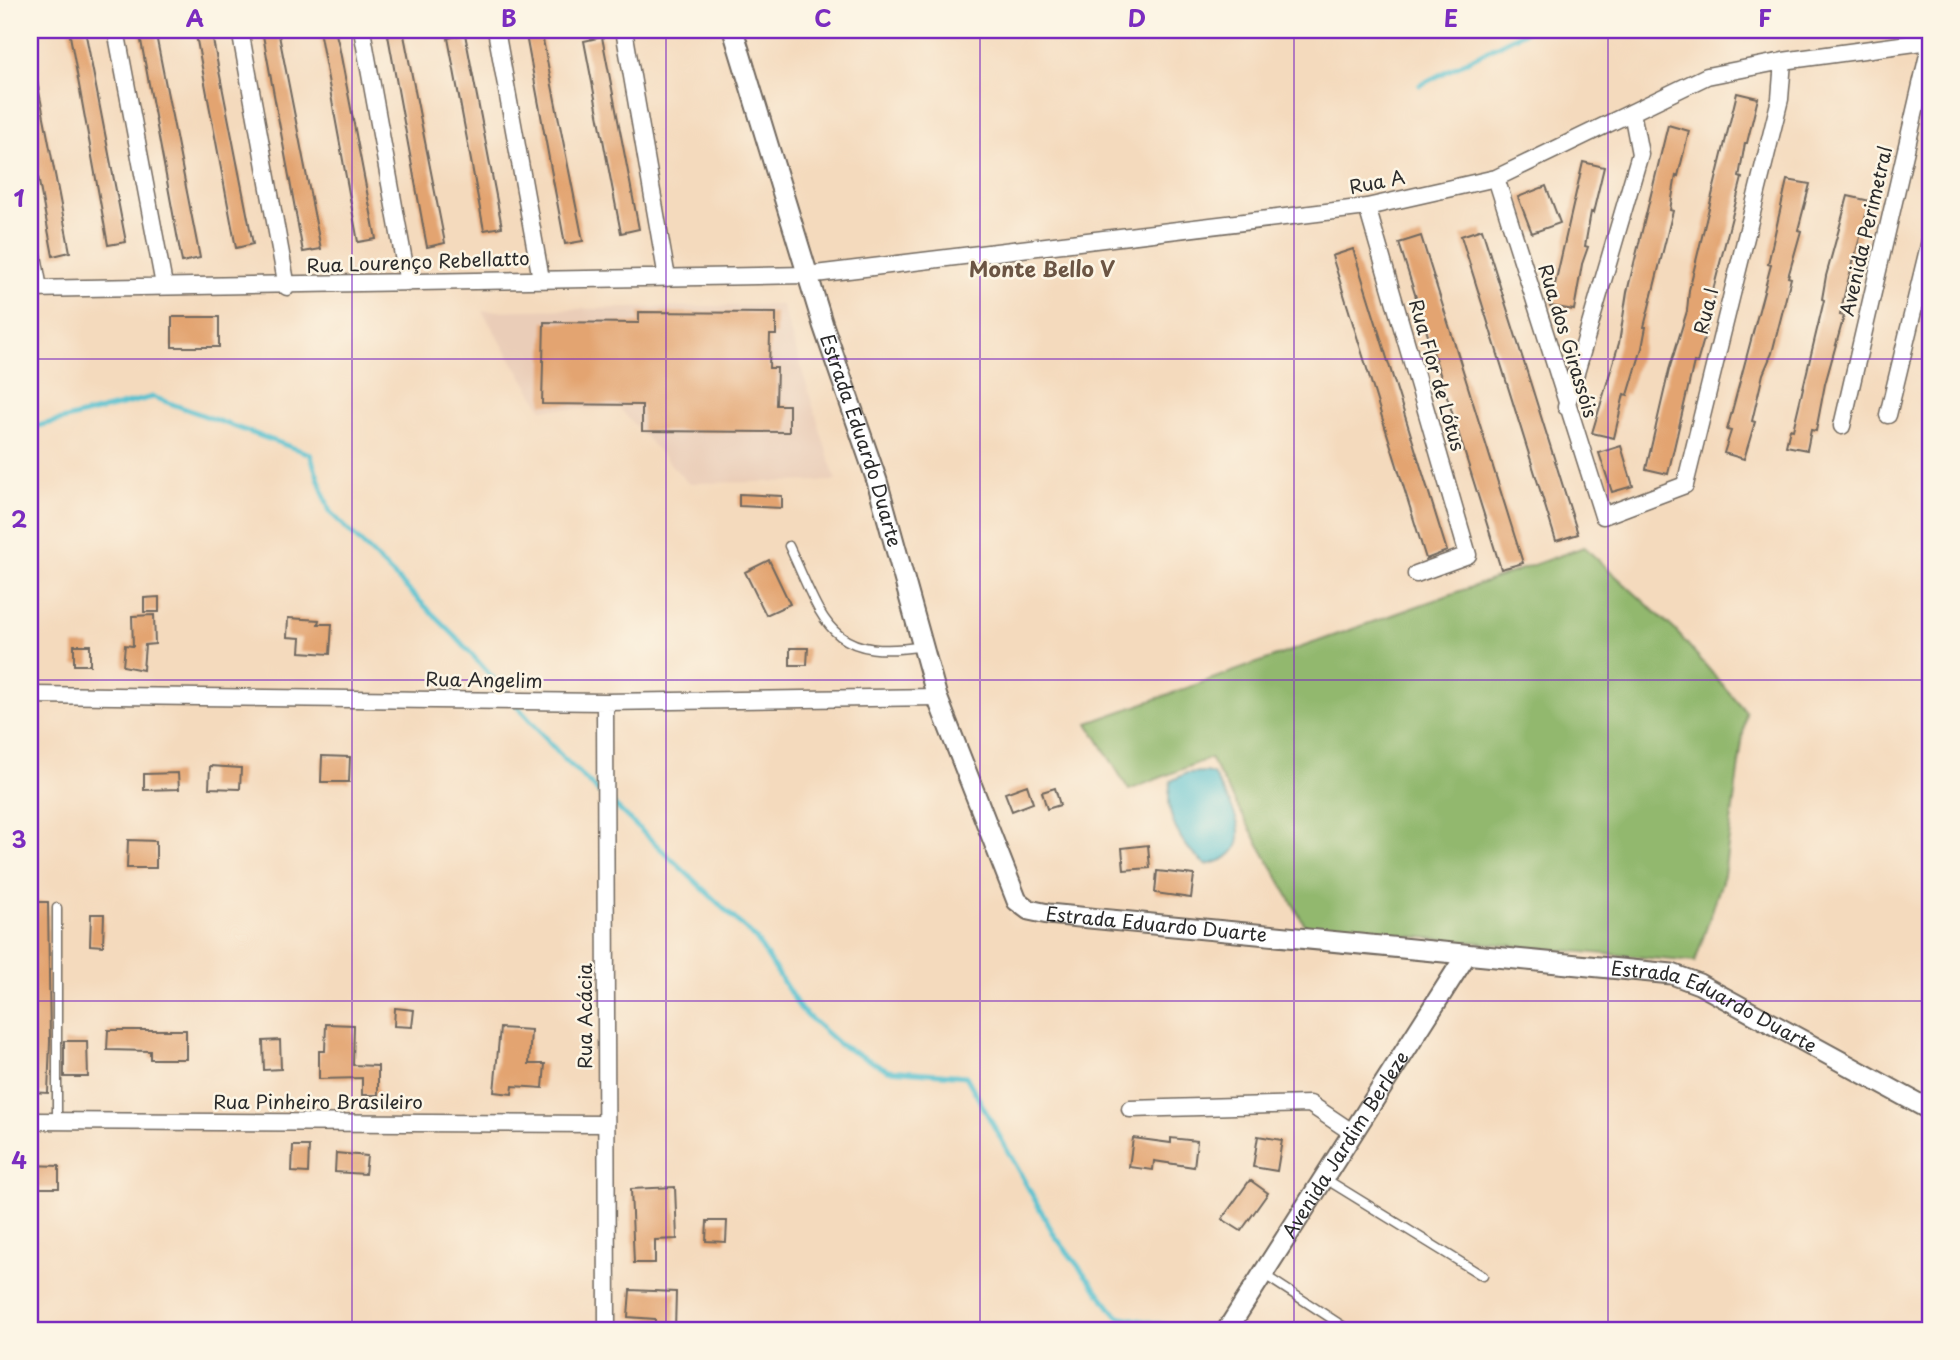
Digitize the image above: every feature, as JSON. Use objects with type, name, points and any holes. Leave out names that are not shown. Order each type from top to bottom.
[{"type":"street","points":[[116,30],[164,285]]},
{"type":"street","points":[[240,30],[287,287]]},
{"type":"street","points":[[362,30],[408,283]]},
{"type":"street","points":[[496,30],[541,279]]},
{"type":"street","points":[[624,30],[667,278]]},
{"type":"street","name":"Estrada Eduardo Duarte","points":[[733,30],[807,275],[877,481],[937,697],[1007,882],[1017,901],[1029,910],[1048,915],[1465,957],[1672,974],[1699,984],[1930,1110]]},
{"type":"street","name":"Rua A","points":[[807,275],[1367,207],[1496,178],[1707,76],[1783,61],[1930,44]]},
{"type":"street","name":"Avenida Perimetral","points":[[1842,426],[1930,44]]},
{"type":"street","name":"Rua I","points":[[1603,516],[1685,485],[1780,99],[1783,61]]},
{"type":"street","points":[[1566,407],[1640,154],[1632,111]]},
{"type":"street","name":"Rua dos Girassóis","points":[[1496,178],[1566,407],[1603,516]]},
{"type":"street","name":"Rua Flor de Lótus","points":[[1367,207],[1468,555],[1416,574]]},
{"type":"street","points":[[30,239],[35,289]]},
{"type":"street","points":[[1888,415],[1930,241]]},
{"type":"street","name":"Rua Lourenço Rebellatto","points":[[35,289],[164,285],[287,287],[541,279],[807,275]]},
{"type":"street","name":"Rua Angelim","points":[[30,695],[605,702],[937,697]]},
{"type":"street","name":"Rua Acácia","points":[[605,702],[607,1330]]},
{"type":"street","name":"Avenida Jardim Berleze","points":[[1227,1330],[1465,957]]},
{"type":"street","points":[[1130,1109],[1310,1104],[1353,1133]]},
{"type":"street","name":"Rua Pinheiro Brasileiro","points":[[30,1121],[606,1124]]},
{"type":"lane","points":[[789,546],[826,625],[836,636],[865,649],[923,646]]},
{"type":"lane","points":[[57,908],[57,1121]]},
{"type":"lane","points":[[1324,1178],[1483,1276]]},
{"type":"lane","points":[[1263,1274],[1349,1330]]},
{"type":"shaded area","points":[[782,305],[836,481],[688,483],[620,409],[542,409],[482,311]]},
{"type":"green space","points":[[1584,547],[1675,630],[1746,712],[1724,875],[1695,962],[1306,927],[1210,758],[1129,790],[1088,723]]},
{"type":"water","points":[[1187,773],[1213,774],[1228,800],[1238,827],[1239,840],[1235,850],[1224,859],[1206,865],[1181,839],[1169,806],[1171,781]]},
{"type":"building","points":[[69,30],[85,30],[126,242],[108,245]]},
{"type":"building","points":[[139,30],[155,30],[200,258],[182,262]]},
{"type":"building","points":[[195,30],[211,30],[253,244],[236,248]]},
{"type":"building","points":[[262,30],[278,30],[321,249],[303,252]]},
{"type":"building","points":[[319,30],[335,30],[376,239],[358,242]]},
{"type":"building","points":[[387,30],[403,30],[445,243],[427,247]]},
{"type":"building","points":[[525,30],[541,30],[583,241],[565,244]]},
{"type":"building","points":[[465,34],[502,227],[484,230],[448,38]]},
{"type":"building","points":[[602,37],[639,229],[621,233],[584,41]]},
{"type":"building","points":[[30,81],[37,81],[70,252],[53,256],[30,134]]},
{"type":"building","points":[[1737,93],[1758,98],[1745,143],[1739,177],[1742,178],[1712,294],[1715,295],[1711,315],[1697,363],[1694,362],[1668,474],[1646,469],[1669,370],[1687,311],[1689,290]]},
{"type":"building","points":[[1668,125],[1689,131],[1678,176],[1676,175],[1670,210],[1673,211],[1644,327],[1642,348],[1628,395],[1624,394],[1614,438],[1592,433],[1619,343],[1627,292]]},
{"type":"building","points":[[1583,162],[1604,167],[1593,213],[1591,212],[1585,246],[1588,247],[1582,264],[1574,310],[1550,306]]},
{"type":"building","points":[[1787,180],[1810,184],[1788,277],[1791,278],[1772,353],[1763,374],[1752,421],[1755,422],[1744,459],[1724,453],[1731,431],[1727,430],[1771,265],[1768,264]]},
{"type":"building","points":[[1546,186],[1560,223],[1532,233],[1518,197]]},
{"type":"building","points":[[1848,196],[1870,201],[1846,288],[1840,315],[1844,316],[1825,384],[1816,431],[1811,430],[1807,450],[1786,446],[1790,429],[1793,430],[1824,300],[1826,276]]},
{"type":"building","points":[[1482,229],[1578,534],[1556,541],[1461,236]]},
{"type":"building","points":[[1421,236],[1523,563],[1501,569],[1399,243]]},
{"type":"building","points":[[1353,249],[1447,551],[1426,559],[1332,256]]},
{"type":"building","points":[[639,312],[776,313],[776,335],[770,335],[769,368],[777,368],[776,405],[789,405],[789,432],[642,431],[642,405],[542,404],[544,322],[639,323]]},
{"type":"building","points":[[172,317],[219,317],[219,347],[172,347]]},
{"type":"building","points":[[1621,446],[1633,486],[1612,492],[1599,453]]},
{"type":"building","points":[[739,494],[782,496],[782,508],[739,506]]},
{"type":"building","points":[[769,560],[790,604],[766,615],[745,572]]},
{"type":"building","points":[[159,597],[159,612],[144,612],[144,598]]},
{"type":"building","points":[[154,615],[155,644],[145,645],[143,670],[123,666],[125,645],[133,646],[132,616]]},
{"type":"building","points":[[288,618],[319,620],[318,624],[332,624],[330,654],[300,652],[301,638],[287,637]]},
{"type":"building","points":[[74,645],[90,645],[90,665],[74,665]]},
{"type":"building","points":[[790,648],[808,648],[807,665],[790,665]]},
{"type":"building","points":[[322,756],[350,757],[349,782],[321,782]]},
{"type":"building","points":[[210,766],[241,768],[240,789],[209,788]]},
{"type":"building","points":[[178,773],[179,789],[144,790],[144,774]]},
{"type":"building","points":[[1027,785],[1033,803],[1012,811],[1005,793]]},
{"type":"building","points":[[1055,788],[1060,805],[1047,809],[1042,792]]},
{"type":"building","points":[[128,840],[156,841],[156,868],[127,868]]},
{"type":"building","points":[[1148,845],[1150,868],[1124,870],[1122,848]]},
{"type":"building","points":[[1157,871],[1194,875],[1191,898],[1155,893]]},
{"type":"building","points":[[30,902],[48,902],[48,1093],[30,1092]]},
{"type":"building","points":[[91,914],[104,914],[103,946],[90,945]]},
{"type":"building","points":[[395,1008],[414,1010],[412,1027],[394,1026]]},
{"type":"building","points":[[326,1024],[354,1025],[353,1065],[378,1066],[378,1095],[362,1095],[362,1078],[319,1079],[319,1051],[325,1051]]},
{"type":"building","points":[[500,1028],[531,1030],[529,1064],[545,1064],[543,1088],[513,1086],[512,1094],[494,1092]]},
{"type":"building","points":[[108,1030],[186,1030],[186,1059],[150,1059],[150,1051],[107,1050]]},
{"type":"building","points":[[280,1040],[281,1069],[264,1070],[263,1041]]},
{"type":"building","points":[[64,1041],[87,1041],[88,1077],[64,1077]]},
{"type":"building","points":[[1258,1136],[1282,1140],[1277,1171],[1253,1167]]},
{"type":"building","points":[[1133,1138],[1171,1143],[1171,1138],[1197,1141],[1194,1167],[1154,1161],[1153,1170],[1129,1167]]},
{"type":"building","points":[[293,1146],[309,1146],[308,1173],[292,1172]]},
{"type":"building","points":[[336,1153],[367,1156],[365,1174],[335,1172]]},
{"type":"building","points":[[30,1165],[59,1166],[59,1188],[30,1188]]},
{"type":"building","points":[[1250,1180],[1268,1193],[1241,1231],[1222,1219]]},
{"type":"building","points":[[675,1187],[677,1239],[655,1240],[655,1263],[634,1263],[631,1189]]},
{"type":"building","points":[[707,1221],[727,1221],[726,1242],[706,1241]]},
{"type":"building","points":[[630,1290],[676,1292],[675,1330],[655,1330],[655,1319],[628,1317]]},
{"type":"waterway","points":[[1420,85],[1528,30]]},
{"type":"waterway","points":[[30,428],[153,397],[310,454],[330,512],[455,636],[510,697]]},
{"type":"waterway","points":[[516,705],[562,757],[601,794]]},
{"type":"waterway","points":[[609,800],[756,939],[801,1010],[840,1045],[888,1070],[966,1076],[1055,1236],[1117,1316],[1192,1330]]},
{"type":"district","name":"Monte Bello V","points":[[1042,270]]}]
